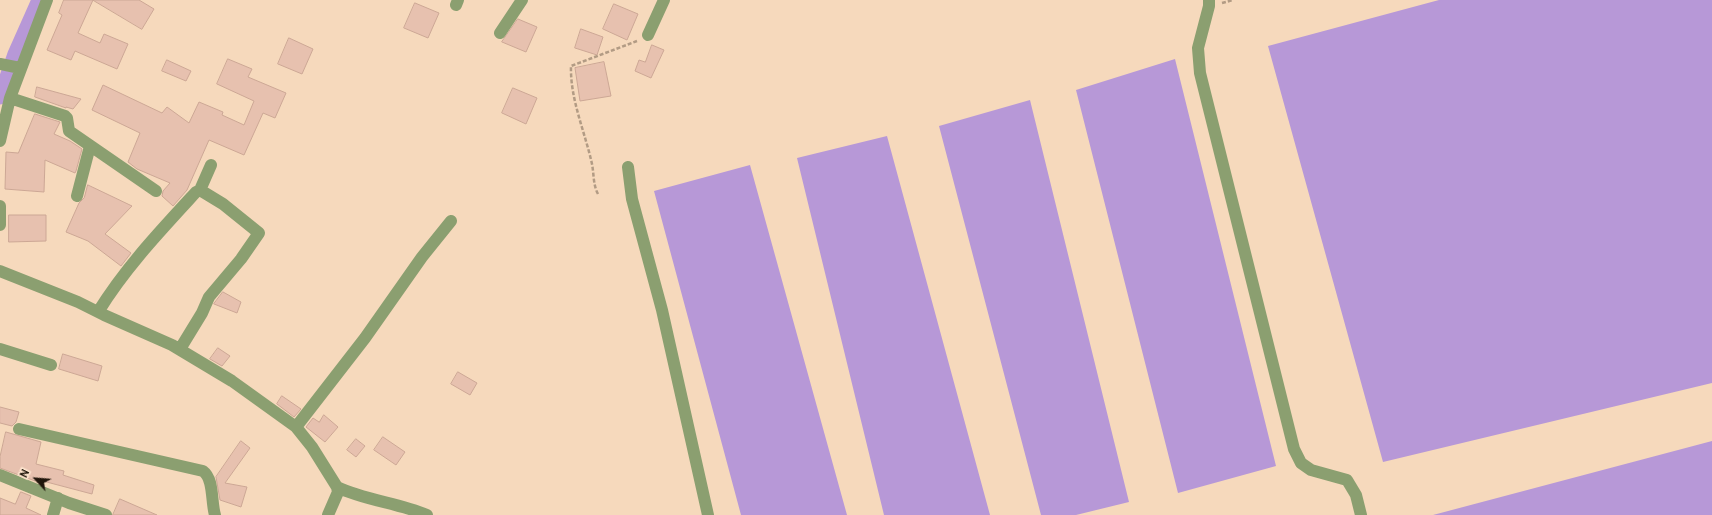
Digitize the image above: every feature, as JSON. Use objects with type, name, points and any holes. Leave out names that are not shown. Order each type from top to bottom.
[{"type":"street","points":[[0,141],[10,98],[20,68],[47,0]]},
{"type":"street","points":[[500,33],[522,0]]},
{"type":"street","points":[[648,35],[664,0]]},
{"type":"street","points":[[1209,3],[1198,48],[1200,73],[1294,449],[1301,463],[1311,470],[1347,480],[1356,495],[1361,515]]},
{"type":"street","points":[[0,64],[20,68]]},
{"type":"street","points":[[10,98],[65,116],[67,118],[68,131],[156,191]]},
{"type":"street","points":[[77,196],[90,146]]},
{"type":"street","points":[[98,312],[130,267],[165,226],[196,192],[200,190],[211,164]]},
{"type":"street","points":[[628,167],[632,199],[662,310],[708,515]]},
{"type":"street","points":[[180,349],[202,314],[209,297],[241,259],[259,233],[223,204],[200,190]]},
{"type":"street","points":[[0,206],[0,225]]},
{"type":"street","points":[[296,427],[365,338],[422,257],[451,221]]},
{"type":"street","points":[[0,271],[78,302],[180,349],[232,381],[296,427],[312,447],[337,486],[338,492],[328,515]]},
{"type":"street","points":[[0,349],[51,365]]},
{"type":"street","points":[[19,429],[202,471],[207,474],[209,480],[215,515]]},
{"type":"street","points":[[0,475],[106,515]]},
{"type":"street","points":[[337,486],[348,492],[427,515]]},
{"type":"street","points":[[53,515],[58,498]]},
{"type":"path","points":[[598,194],[595,189],[592,165],[570,81],[571,66],[628,45],[648,35]]},
{"type":"shaded area","points":[[1439,0],[1712,0],[1712,383],[1383,462],[1268,46]]},
{"type":"shaded area","points":[[1175,59],[1276,466],[1178,493],[1076,90]]},
{"type":"shaded area","points":[[1030,100],[1129,502],[1076,515],[1041,515],[939,126]]},
{"type":"shaded area","points":[[887,136],[990,515],[884,515],[797,158]]},
{"type":"shaded area","points":[[750,165],[847,515],[741,515],[654,191]]},
{"type":"shaded area","points":[[1712,441],[1712,515],[1433,515]]},
{"type":"building","points":[[64,0],[93,0],[78,33],[100,43],[104,34],[128,44],[117,69],[75,51],[71,60],[47,50],[62,15],[59,13]]},
{"type":"building","points":[[93,0],[139,0],[154,9],[142,29]]},
{"type":"building","points":[[415,3],[439,13],[428,38],[404,28]]},
{"type":"building","points":[[614,4],[638,14],[627,40],[603,29]]},
{"type":"building","points":[[518,19],[537,27],[526,52],[502,42]]},
{"type":"building","points":[[581,29],[603,37],[597,55],[575,48]]},
{"type":"building","points":[[289,38],[313,49],[302,74],[278,64]]},
{"type":"building","points":[[652,45],[664,50],[651,78],[635,71],[639,60],[645,62]]},
{"type":"building","points":[[228,59],[252,69],[248,77],[286,93],[275,118],[263,113],[244,155],[209,140],[187,190],[173,206],[162,196],[163,191],[170,183],[137,169],[128,162],[140,133],[92,110],[103,85],[162,113],[167,107],[189,123],[199,102],[223,112],[222,115],[244,125],[254,101],[217,84]]},
{"type":"building","points":[[167,60],[191,71],[186,81],[162,71]]},
{"type":"building","points":[[604,62],[611,96],[580,101],[575,68]]},
{"type":"building","points":[[37,87],[81,99],[73,109],[66,108],[35,97]]},
{"type":"building","points":[[513,88],[537,98],[526,124],[502,113]]},
{"type":"building","points":[[35,114],[60,122],[54,134],[70,141],[82,149],[76,171],[75,173],[45,160],[44,192],[5,189],[6,152],[18,153]]},
{"type":"building","points":[[88,185],[132,206],[105,234],[131,253],[121,266],[88,241],[66,232],[79,203],[84,198]]},
{"type":"building","points":[[9,215],[46,215],[46,241],[9,242]]},
{"type":"building","points":[[223,292],[241,302],[237,313],[214,304]]},
{"type":"building","points":[[218,348],[230,356],[222,366],[210,359]]},
{"type":"building","points":[[63,354],[102,366],[98,381],[59,369]]},
{"type":"building","points":[[458,372],[477,383],[470,395],[451,384]]},
{"type":"building","points":[[282,396],[301,409],[294,417],[277,404]]},
{"type":"building","points":[[0,407],[19,412],[16,422],[12,426],[0,423]]},
{"type":"building","points":[[324,415],[338,427],[325,442],[306,427],[313,418],[319,422]]},
{"type":"building","points":[[6,432],[41,442],[36,464],[64,471],[63,475],[94,485],[92,494],[39,480],[38,482],[0,468],[0,457]]},
{"type":"building","points":[[383,437],[405,452],[396,465],[374,450]]},
{"type":"building","points":[[356,439],[365,446],[356,457],[347,450]]},
{"type":"building","points":[[241,441],[250,448],[225,483],[247,487],[241,507],[220,500],[216,477]]},
{"type":"building","points":[[21,492],[31,496],[26,508],[41,515],[0,515],[0,498],[15,504]]},
{"type":"building","points":[[120,499],[157,515],[113,515]]},
{"type":"waterway","points":[[0,97],[15,54],[39,0]]}]
